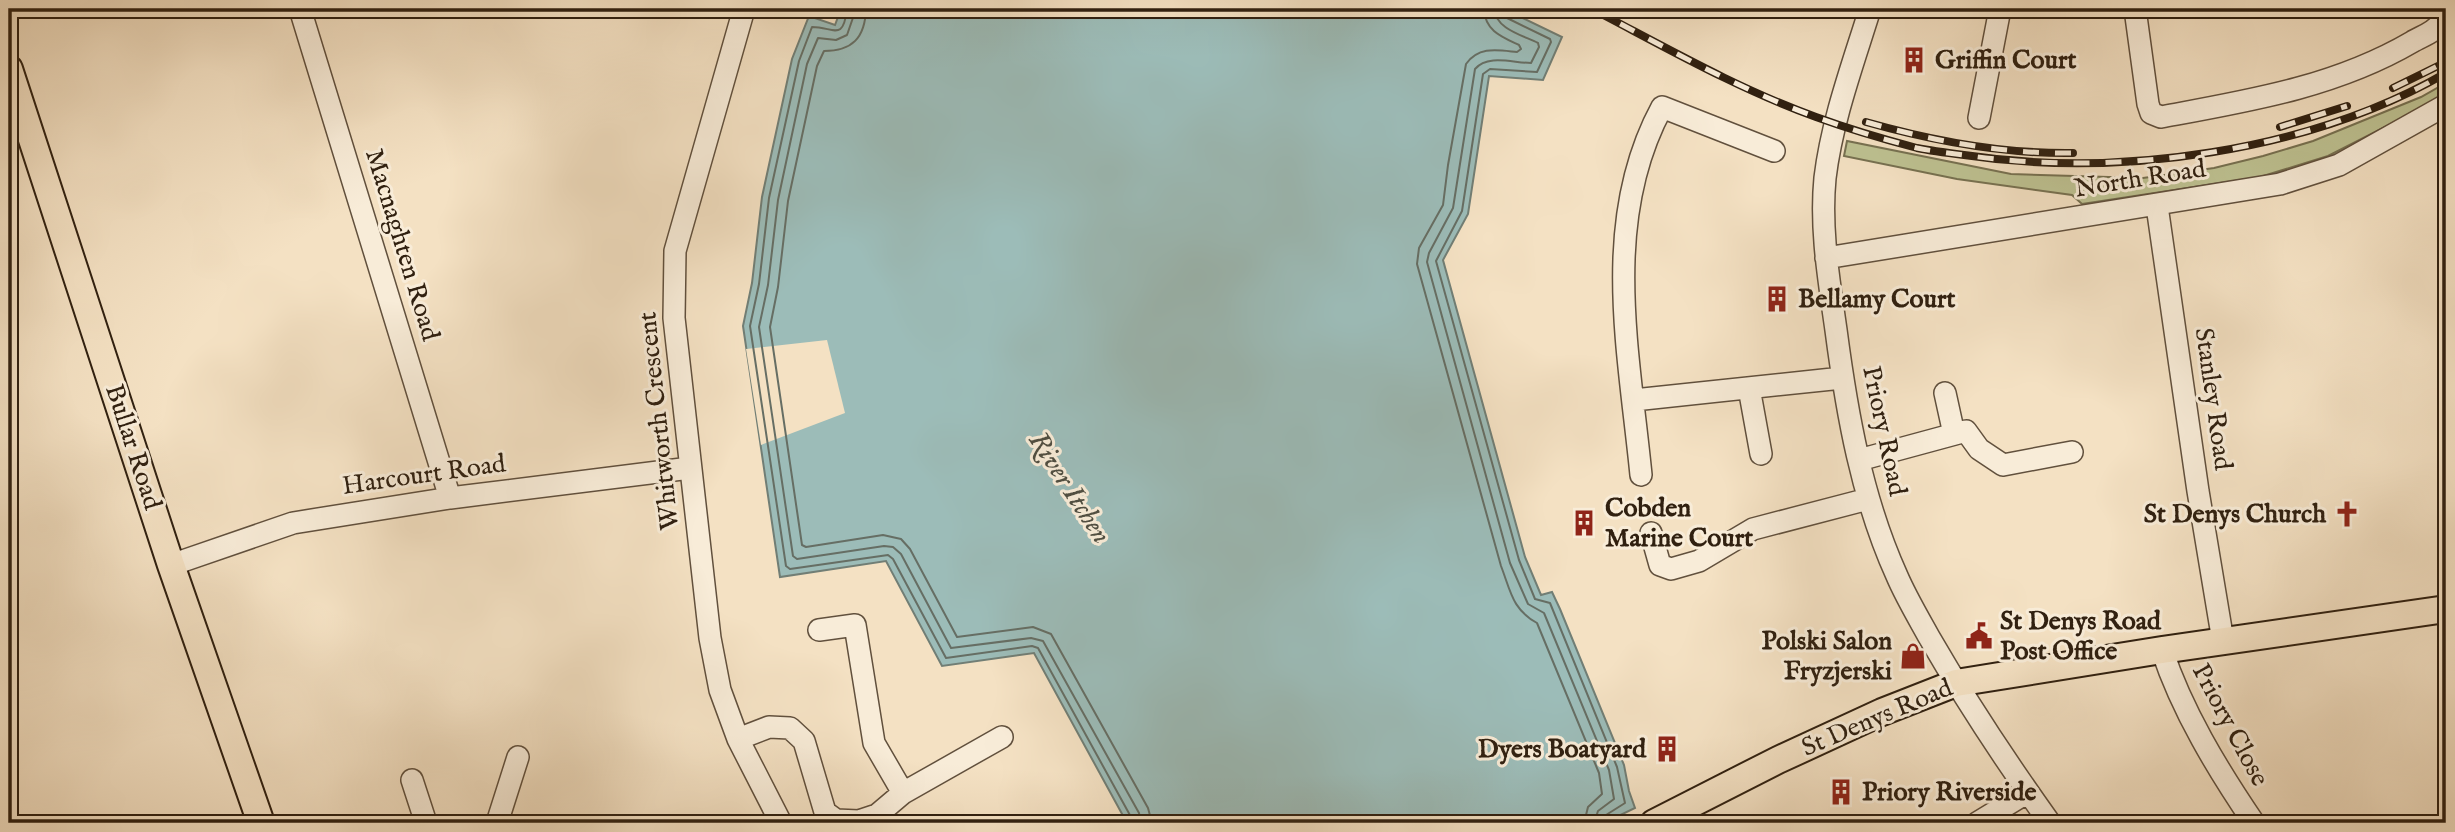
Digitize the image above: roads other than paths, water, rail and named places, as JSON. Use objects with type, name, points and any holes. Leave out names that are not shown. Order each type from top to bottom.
[{"type":"main road","name":"Bullar Road","points":[[9,69],[172,565],[261,823]]},
{"type":"main road","name":"St Denys Road","points":[[1654,823],[1778,760],[1882,712],[1956,683],[2446,609]]},
{"type":"street","name":"Macnaghten Road","points":[[300,9],[450,498]]},
{"type":"street","name":"Whitworth Crescent","points":[[744,9],[675,251],[674,318],[710,638],[720,690],[738,739],[781,823]]},
{"type":"street","name":"Priory Road","points":[[1870,9],[1828,160],[1824,204],[1826,258],[1842,378],[1858,460],[1868,499],[1896,576],[1956,683],[2050,823]]},
{"type":"street","points":[[1979,118],[2000,9]]},
{"type":"street","points":[[2135,9],[2148,104],[2151,113],[2161,117],[2301,89],[2350,72],[2403,48],[2436,29],[2441,14]]},
{"type":"street","name":"North Road","points":[[1826,258],[2280,184],[2339,165],[2446,105]]},
{"type":"street","points":[[1641,475],[1623,294],[1625,223],[1637,165],[1653,124],[1662,107],[1774,151]]},
{"type":"street","name":"Stanley Road","points":[[2157,205],[2222,641]]},
{"type":"street","points":[[1633,400],[1842,378]]},
{"type":"street","points":[[1749,388],[1761,454]]},
{"type":"street","points":[[1945,393],[1954,434]]},
{"type":"street","points":[[1858,460],[1966,432],[1979,449],[2003,465],[2073,452]]},
{"type":"street","name":"Harcourt Road","points":[[172,565],[293,523],[450,498],[690,468]]},
{"type":"street","points":[[1651,533],[1660,565],[1671,569],[1699,561],[1753,529],[1868,499]]},
{"type":"street","points":[[819,630],[855,625],[874,743],[903,793]]},
{"type":"street","name":"Priory Close","points":[[2162,650],[2197,729],[2235,796],[2254,823]]},
{"type":"street","points":[[738,739],[769,727],[790,728],[804,741],[825,812],[836,820],[859,821],[880,819],[903,793],[1002,737]]},
{"type":"street","points":[[497,823],[518,757]]},
{"type":"street","points":[[412,780],[426,823]]},
{"type":"street","points":[[1977,823],[2028,792]]},
{"type":"water","name":"River Itchen","points":[[841,9],[1504,9],[1562,37],[1543,80],[1489,76],[1468,214],[1443,260],[1525,557],[1541,595],[1552,592],[1560,609],[1624,765],[1635,808],[1604,823],[1127,823],[1034,653],[942,666],[886,561],[780,577],[743,326],[752,283],[762,197],[792,59],[809,16],[835,25]]},
{"type":"railway","points":[[1592,9],[1730,81],[1828,121],[1917,148],[2024,161],[2085,163],[2148,160],[2212,152],[2274,140],[2335,122],[2392,100],[2446,73]]},
{"type":"railway","points":[[2393,88],[2446,62]]},
{"type":"railway","points":[[2280,127],[2347,106]]},
{"type":"railway","points":[[1866,122],[1968,145],[2073,153]]},
{"type":"place","name":"Griffin Court","points":[[1914,60]]},
{"type":"place","name":"Bellamy Court","points":[[1777,299]]},
{"type":"place","name":"St Denys Church","points":[[2347,514]]},
{"type":"place","name":"Cobden Marine Court","points":[[1584,523]]},
{"type":"place","name":"St Denys Road Post Office","points":[[1979,636]]},
{"type":"place","name":"Polski Salon Fryzjerski","points":[[1913,656]]},
{"type":"place","name":"Dyers Boatyard","points":[[1667,749]]},
{"type":"place","name":"Priory Riverside","points":[[1841,792]]}]
